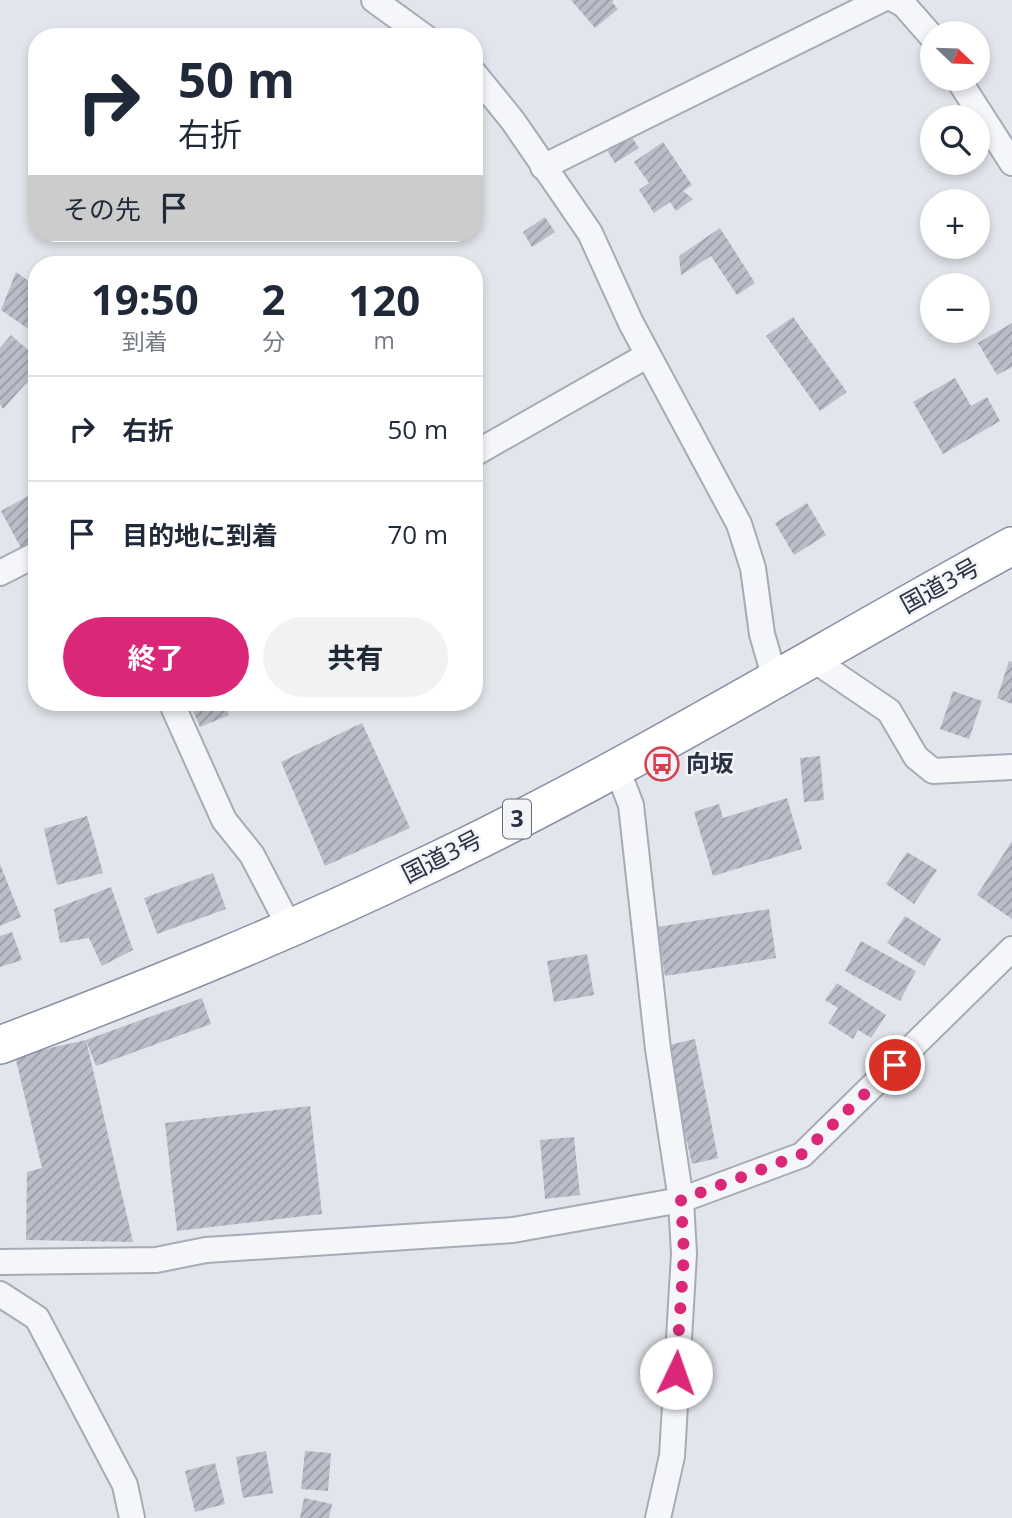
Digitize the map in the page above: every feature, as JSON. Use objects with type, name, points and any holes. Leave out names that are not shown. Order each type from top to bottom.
[{"type":"highway","name":"国道3号","points":[[0,1045],[199,969],[420,869],[616,766],[1012,546]]},
{"type":"street","points":[[374,0],[413,28]]},
{"type":"street","points":[[543,167],[881,0]]},
{"type":"street","points":[[895,0],[904,5],[920,23]]},
{"type":"street","points":[[483,84],[513,121],[590,233],[648,355],[739,524],[753,568],[762,634],[775,678]]},
{"type":"street","points":[[966,91],[1012,163]]},
{"type":"street","points":[[483,449],[648,355]]},
{"type":"street","points":[[0,573],[28,559]]},
{"type":"street","points":[[811,658],[889,710],[916,757],[933,771],[1012,767]]},
{"type":"street","points":[[175,711],[224,820],[252,855],[290,928]]},
{"type":"street","points":[[616,766],[631,805],[658,1049],[681,1200],[684,1254],[672,1456],[658,1518]]},
{"type":"street","points":[[0,1262],[156,1260],[206,1250],[513,1230],[681,1200],[802,1154],[1012,949]]},
{"type":"street","points":[[0,1294],[37,1318],[125,1485],[132,1518]]},
{"type":"building","points":[[571,0],[614,0],[612,2],[618,9],[595,28]]},
{"type":"building","points":[[623,124],[639,148],[615,163],[600,140]]},
{"type":"building","points":[[663,142],[692,185],[683,191],[693,199],[676,211],[670,202],[654,213],[639,190],[649,183],[634,162]]},
{"type":"building","points":[[545,217],[555,232],[532,247],[523,232]]},
{"type":"building","points":[[720,228],[755,283],[737,295],[711,256],[681,275],[679,256]]},
{"type":"building","points":[[16,272],[28,281],[28,329],[1,310]]},
{"type":"building","points":[[793,317],[847,392],[820,411],[766,336]]},
{"type":"building","points":[[1012,323],[1012,367],[997,375],[978,343],[990,343],[990,336]]},
{"type":"building","points":[[11,335],[28,350],[28,381],[3,409],[0,404],[0,348]]},
{"type":"building","points":[[955,378],[971,406],[987,397],[1000,421],[943,454],[913,402]]},
{"type":"building","points":[[28,496],[28,547],[22,550],[1,511]]},
{"type":"building","points":[[807,503],[826,535],[794,555],[775,523]]},
{"type":"building","points":[[1009,661],[1012,662],[1012,704],[997,698]]},
{"type":"building","points":[[953,691],[982,701],[969,739],[940,729]]},
{"type":"building","points":[[193,711],[227,711],[229,715],[200,727]]},
{"type":"building","points":[[362,723],[410,828],[325,866],[281,762]]},
{"type":"building","points":[[820,756],[824,800],[804,802],[800,758]]},
{"type":"building","points":[[787,798],[802,849],[713,876],[694,812],[719,804],[723,818]]},
{"type":"building","points":[[87,816],[103,873],[57,885],[44,829]]},
{"type":"building","points":[[1012,841],[1012,919],[977,895]]},
{"type":"building","points":[[907,852],[937,870],[914,904],[886,884]]},
{"type":"building","points":[[0,864],[21,917],[0,926]]},
{"type":"building","points":[[213,873],[226,909],[157,934],[144,898]]},
{"type":"building","points":[[111,887],[133,950],[102,966],[89,938],[60,943],[54,909]]},
{"type":"building","points":[[769,909],[776,958],[665,976],[657,927]]},
{"type":"building","points":[[905,916],[941,939],[924,966],[887,943]]},
{"type":"building","points":[[12,932],[22,960],[0,967],[0,936]]},
{"type":"building","points":[[861,941],[916,971],[900,1001],[845,971]]},
{"type":"building","points":[[587,954],[594,995],[554,1002],[547,961]]},
{"type":"building","points":[[837,983],[886,1015],[871,1038],[858,1030],[853,1039],[828,1023],[838,1008],[825,1000]]},
{"type":"building","points":[[202,998],[211,1024],[96,1066],[86,1040]]},
{"type":"building","points":[[695,1039],[718,1158],[692,1164],[665,1046]]},
{"type":"building","points":[[86,1040],[133,1242],[26,1240],[27,1172],[42,1168],[15,1056]]},
{"type":"building","points":[[310,1106],[322,1214],[177,1231],[165,1123]]},
{"type":"building","points":[[574,1137],[580,1195],[545,1199],[540,1140]]},
{"type":"building","points":[[266,1451],[273,1493],[243,1498],[236,1457]]},
{"type":"building","points":[[305,1451],[331,1453],[328,1491],[301,1489]]},
{"type":"building","points":[[215,1463],[225,1504],[195,1512],[185,1471]]},
{"type":"building","points":[[304,1498],[332,1504],[329,1518],[300,1518]]},
{"type":"place","name":"向坂","points":[[662,764]]},
{"type":"route","points":[[676,1373],[684,1254],[681,1200],[802,1154],[895,1065]]}]
